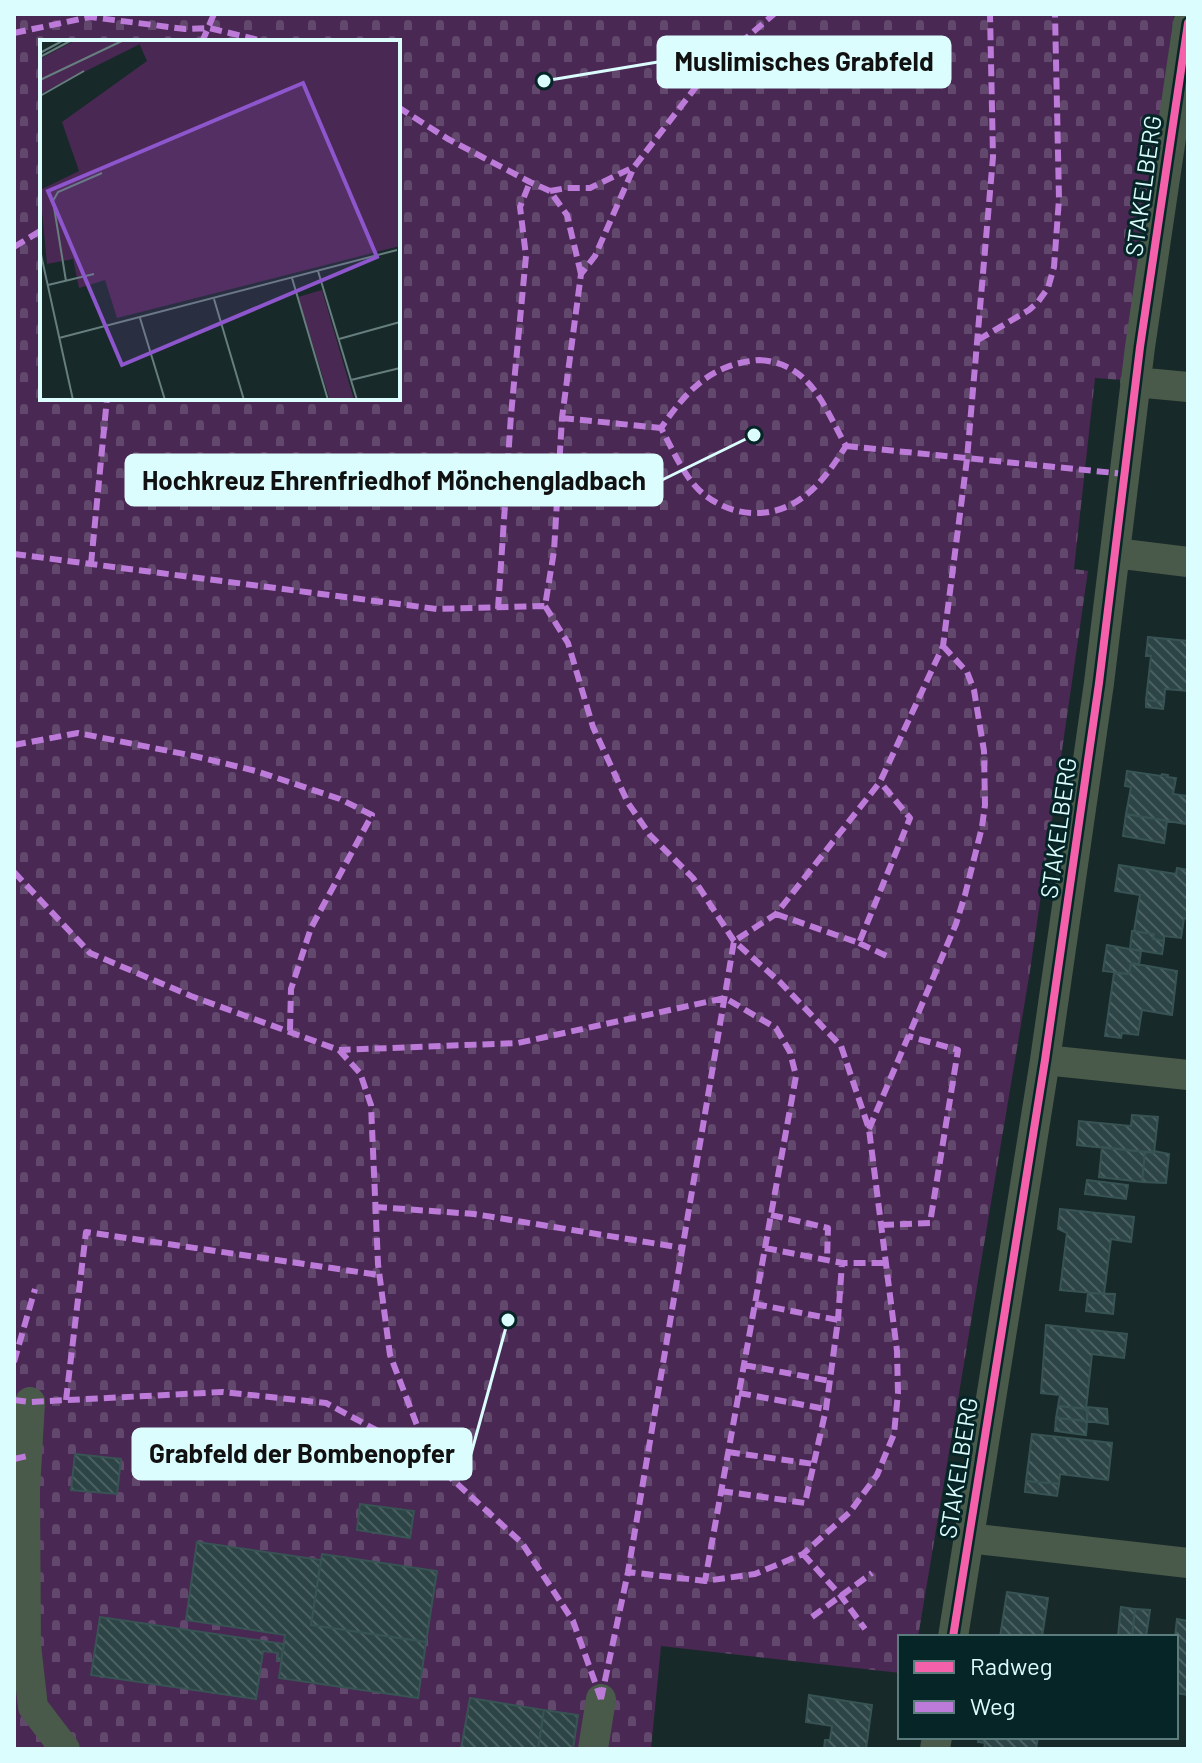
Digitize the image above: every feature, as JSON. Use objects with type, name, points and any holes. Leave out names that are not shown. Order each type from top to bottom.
[{"type":"street","name":"STAKELBERG","points":[[953,1635],[1045,1060],[1095,714],[1135,382],[1188,23]]},
{"type":"street","points":[[1135,382],[1188,387]]},
{"type":"street","points":[[1115,553],[1188,562]]},
{"type":"street","points":[[1045,1060],[1188,1075]]},
{"type":"street","points":[[30,1402],[25,1490],[26,1645],[33,1707],[65,1749]]},
{"type":"street","points":[[968,1538],[1188,1563]]},
{"type":"street","points":[[593,1749],[601,1699]]},
{"type":"green space","points":[[14,14],[1174,14],[1123,380],[1095,378],[1074,569],[1088,571],[1030,971],[918,1635],[898,1635],[898,1673],[661,1646],[651,1749],[14,1749]]},
{"type":"building","points":[[1148,637],[1188,641],[1188,691],[1165,689],[1164,702],[1146,700],[1151,656],[1146,656]]},
{"type":"building","points":[[1146,700],[1164,702],[1163,709],[1146,707]]},
{"type":"building","points":[[1127,771],[1176,778],[1173,794],[1188,796],[1186,824],[1126,814],[1131,787],[1125,786]]},
{"type":"building","points":[[1126,814],[1167,821],[1164,843],[1123,836]]},
{"type":"building","points":[[1119,865],[1176,874],[1177,868],[1188,870],[1188,919],[1184,918],[1181,938],[1164,936],[1164,941],[1153,939],[1154,934],[1132,931],[1140,895],[1115,891]]},
{"type":"building","points":[[1132,931],[1154,934],[1153,939],[1164,941],[1162,954],[1130,949]]},
{"type":"building","points":[[1107,945],[1141,951],[1139,965],[1131,963],[1129,974],[1103,971]]},
{"type":"building","points":[[1131,963],[1177,971],[1172,1015],[1142,1010],[1138,1035],[1122,1033],[1121,1038],[1105,1036],[1114,973],[1129,974]]},
{"type":"building","points":[[1132,1115],[1158,1117],[1154,1153],[1077,1145],[1079,1121],[1131,1126]]},
{"type":"building","points":[[1102,1147],[1145,1152],[1142,1182],[1099,1177]]},
{"type":"building","points":[[1145,1152],[1169,1154],[1166,1183],[1142,1182]]},
{"type":"building","points":[[1087,1180],[1128,1185],[1126,1199],[1085,1194]]},
{"type":"building","points":[[1060,1209],[1134,1217],[1131,1242],[1111,1239],[1104,1294],[1060,1290],[1067,1233],[1058,1229]]},
{"type":"building","points":[[1088,1293],[1115,1294],[1113,1314],[1086,1311]]},
{"type":"building","points":[[1046,1325],[1127,1334],[1124,1358],[1092,1354],[1086,1409],[1058,1406],[1060,1395],[1041,1393]]},
{"type":"building","points":[[1058,1406],[1088,1409],[1087,1421],[1056,1418]]},
{"type":"building","points":[[1087,1407],[1107,1409],[1108,1424],[1087,1421]]},
{"type":"building","points":[[1056,1418],[1087,1421],[1086,1435],[1055,1431]]},
{"type":"building","points":[[1032,1434],[1112,1443],[1108,1480],[1060,1474],[1059,1484],[1026,1481]]},
{"type":"building","points":[[75,1454],[121,1459],[117,1494],[71,1490]]},
{"type":"building","points":[[1026,1481],[1059,1484],[1057,1496],[1025,1492]]},
{"type":"building","points":[[360,1504],[414,1511],[410,1538],[357,1530]]},
{"type":"building","points":[[197,1542],[321,1560],[311,1625],[426,1642],[418,1698],[279,1678],[285,1635],[186,1620]]},
{"type":"building","points":[[322,1554],[437,1571],[426,1642],[311,1625]]},
{"type":"building","points":[[1007,1592],[1048,1598],[1042,1635],[1000,1635]]},
{"type":"building","points":[[1121,1607],[1135,1609],[1132,1635],[1118,1635]]},
{"type":"building","points":[[1135,1609],[1150,1610],[1146,1635],[1132,1635]]},
{"type":"building","points":[[100,1617],[284,1644],[281,1661],[277,1660],[278,1653],[263,1651],[256,1699],[91,1675]]},
{"type":"building","points":[[1177,1619],[1188,1621],[1188,1695],[1178,1693],[1178,1635],[1175,1635]]},
{"type":"building","points":[[809,1695],[872,1705],[866,1749],[824,1749],[825,1740],[830,1740],[832,1726],[806,1722]]},
{"type":"building","points":[[470,1698],[544,1710],[538,1749],[461,1749]]},
{"type":"building","points":[[544,1710],[578,1715],[573,1749],[538,1749]]},
{"type":"building","points":[[979,1739],[1038,1739],[1036,1749],[984,1749],[985,1743],[978,1742]]},
{"type":"marked path","points":[[86,14],[185,29],[209,28],[259,40]]},
{"type":"marked path","points":[[203,40],[214,14]]},
{"type":"marked path","points":[[14,554],[437,609],[545,606],[554,551],[562,418],[581,274],[595,256],[634,167],[709,70],[774,14]]},
{"type":"marked path","points":[[601,1699],[628,1572],[734,941],[776,914],[880,782],[943,646],[967,459],[993,157],[990,14]]},
{"type":"marked path","points":[[978,340],[1038,302],[1048,288],[1054,267],[1059,199],[1055,14]]},
{"type":"marked path","points":[[14,33],[90,17]]},
{"type":"marked path","points":[[400,108],[448,139],[550,191],[567,215],[581,274]]},
{"type":"marked path","points":[[550,191],[590,188],[634,167]]},
{"type":"marked path","points":[[498,609],[526,256],[520,207],[530,182]]},
{"type":"marked path","points":[[14,247],[40,231]]},
{"type":"marked path","points":[[759,360],[777,363],[804,378],[823,402],[846,446],[821,481],[802,498],[777,510],[750,513],[724,506],[700,491],[683,469],[661,428],[702,381],[727,367],[759,360]]},
{"type":"marked path","points":[[91,564],[107,400]]},
{"type":"marked path","points":[[562,418],[661,428]]},
{"type":"marked path","points":[[846,446],[1125,474]]},
{"type":"marked path","points":[[545,606],[568,643],[593,727],[628,803],[650,835],[693,878],[734,941],[780,982],[841,1046],[869,1129],[897,1351],[898,1393],[894,1434],[877,1475],[850,1512],[803,1554],[755,1574],[705,1581],[628,1572]]},
{"type":"marked path","points":[[869,1129],[956,924],[982,827],[985,805],[984,751],[974,690],[967,672],[943,646]]},
{"type":"marked path","points":[[14,745],[78,733],[256,771],[340,799],[372,815],[311,928],[291,989],[290,1031]]},
{"type":"marked path","points":[[776,914],[859,943],[910,818],[880,782]]},
{"type":"marked path","points":[[14,872],[90,953],[191,996],[339,1050],[518,1043],[725,998],[776,1028],[790,1052],[796,1076],[705,1581]]},
{"type":"marked path","points":[[859,943],[891,958]]},
{"type":"marked path","points":[[882,1225],[930,1223],[958,1050],[908,1036]]},
{"type":"marked path","points":[[339,1050],[360,1073],[371,1105],[378,1264],[390,1355],[430,1459]]},
{"type":"marked path","points":[[375,1207],[474,1214],[683,1248]]},
{"type":"marked path","points":[[771,1215],[828,1228],[827,1260]]},
{"type":"marked path","points":[[66,1400],[86,1232],[379,1275]]},
{"type":"marked path","points":[[765,1248],[842,1263],[886,1263]]},
{"type":"marked path","points":[[721,1491],[805,1503],[826,1409],[842,1263]]},
{"type":"marked path","points":[[14,1362],[35,1289]]},
{"type":"marked path","points":[[755,1304],[838,1320]]},
{"type":"marked path","points":[[744,1365],[830,1381]]},
{"type":"marked path","points":[[14,1400],[30,1402],[223,1392],[326,1403],[430,1459],[522,1543],[573,1621],[601,1699]]},
{"type":"marked path","points":[[739,1393],[826,1409]]},
{"type":"marked path","points":[[728,1452],[814,1464]]},
{"type":"marked path","points":[[14,1459],[27,1456]]},
{"type":"marked path","points":[[803,1554],[841,1596],[865,1629]]},
{"type":"marked path","points":[[812,1617],[872,1573]]},
{"type":"cycle path","points":[[953,1635],[1045,1060],[1099,683],[1140,347],[1188,23]]},
{"type":"place","name":"Muslimisches Grabfeld","points":[[544,81]]},
{"type":"place","name":"Hochkreuz Ehrenfriedhof Mönchengladbach","points":[[754,435]]},
{"type":"place","name":"Grabfeld der Bombenopfer","points":[[508,1320]]}]
